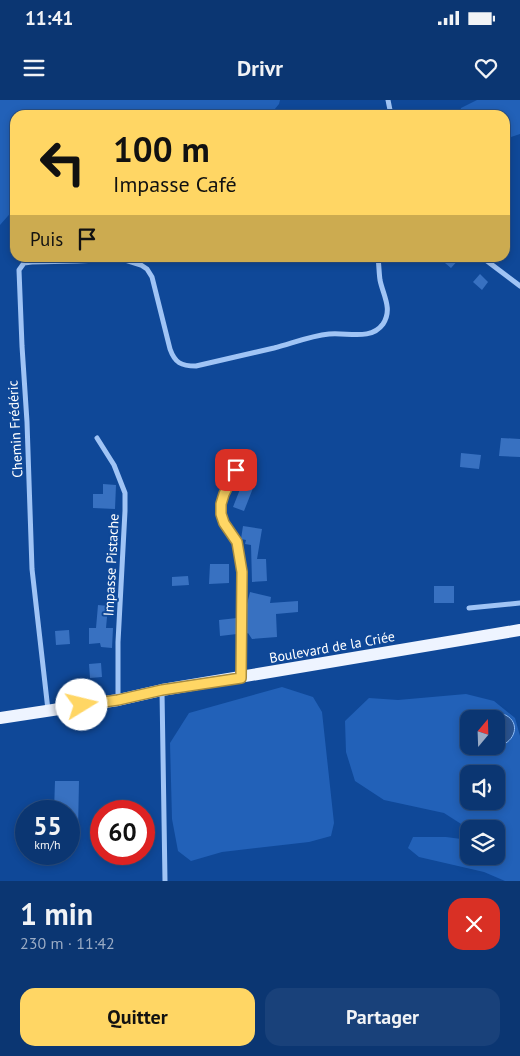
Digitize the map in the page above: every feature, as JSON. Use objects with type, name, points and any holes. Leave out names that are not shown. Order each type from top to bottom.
[{"type":"main road","name":"Boulevard de la Criée","points":[[0,718],[118,700],[162,690],[520,630]]},
{"type":"street","name":"Chemin Frédéric","points":[[32,262],[21,266],[19,274],[32,569],[48,710]]},
{"type":"street","name":"Chemin Frédéric","points":[[132,262],[147,269],[152,277],[173,358],[185,366],[196,366],[276,347],[304,338],[331,333],[365,334],[373,332],[382,325],[386,318],[388,306],[380,282],[378,262]]},
{"type":"street","points":[[489,262],[520,286]]},
{"type":"street","name":"Impasse Pistache","points":[[96,438],[114,465],[125,493],[118,642],[118,700]]},
{"type":"street","points":[[236,470],[224,494],[221,514],[224,523],[237,542],[242,572],[241,678]]},
{"type":"street","points":[[469,608],[520,603]]},
{"type":"street","points":[[162,690],[165,881]]},
{"type":"shaded area","points":[[0,100],[280,100],[274,110],[10,110],[10,214],[0,225]]},
{"type":"shaded area","points":[[477,100],[520,100],[520,134],[510,137],[510,110],[460,110]]},
{"type":"shaded area","points":[[282,687],[313,697],[322,712],[334,823],[331,836],[309,842],[222,852],[191,861],[178,851],[172,819],[170,743],[189,713]]},
{"type":"shaded area","points":[[466,694],[494,701],[515,718],[520,736],[520,881],[505,881],[484,872],[419,857],[408,848],[413,837],[460,839],[460,865],[505,865],[505,820],[460,820],[460,823],[444,813],[384,800],[355,781],[346,752],[345,721],[369,698],[398,700]]},
{"type":"shaded area","points":[[505,716],[514,725],[513,734],[505,743]]},
{"type":"building","points":[[444,262],[456,262],[451,268]]},
{"type":"building","points":[[480,274],[488,282],[482,290],[473,282]]},
{"type":"building","points":[[501,438],[520,439],[520,457],[499,456]]},
{"type":"building","points":[[461,453],[481,455],[479,469],[460,467]]},
{"type":"building","points":[[246,474],[257,478],[244,511],[233,507]]},
{"type":"building","points":[[103,484],[116,485],[115,509],[93,508],[93,494],[103,494]]},
{"type":"building","points":[[243,526],[262,529],[257,559],[266,559],[267,581],[252,582],[251,545],[245,544],[246,540],[241,539]]},
{"type":"building","points":[[210,564],[229,564],[229,583],[209,584]]},
{"type":"building","points":[[188,576],[189,585],[172,586],[172,577]]},
{"type":"building","points":[[434,586],[454,586],[454,603],[434,603]]},
{"type":"building","points":[[250,592],[271,597],[270,603],[298,601],[298,612],[276,614],[277,637],[252,639],[248,633],[246,634],[246,608]]},
{"type":"building","points":[[98,605],[108,606],[106,628],[113,628],[112,648],[101,647],[100,643],[89,644],[89,628],[96,628]]},
{"type":"building","points":[[237,618],[237,634],[220,636],[219,620]]},
{"type":"building","points":[[69,630],[70,644],[56,645],[55,631]]},
{"type":"building","points":[[101,663],[102,677],[90,678],[89,664]]},
{"type":"building","points":[[55,781],[79,781],[79,800],[54,800]]},
{"type":"route","points":[[82,705],[241,678],[242,572],[237,542],[224,523],[221,514],[224,494],[236,470]]}]
